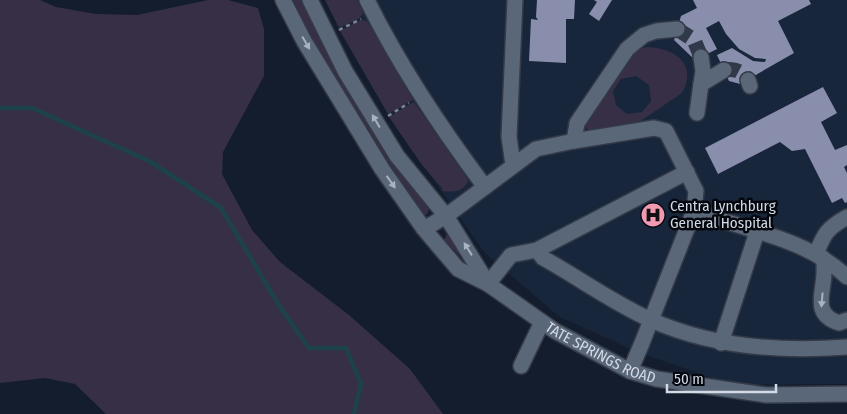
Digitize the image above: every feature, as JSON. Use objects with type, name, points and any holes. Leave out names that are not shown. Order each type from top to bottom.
[{"type":"street","name":"TATE SPRINGS ROAD","points":[[283,0],[304,41],[377,161],[424,229],[458,269],[488,284],[555,331],[630,371],[657,379],[766,395],[847,394]]},
{"type":"street","name":"TATE SPRINGS ROAD","points":[[310,0],[345,72],[397,156],[446,216],[488,284]]},
{"type":"street","points":[[367,0],[420,96],[485,187]]},
{"type":"street","points":[[513,165],[509,137],[515,0]]},
{"type":"street","points":[[574,141],[577,122],[626,49],[644,35],[656,31],[677,29]]},
{"type":"street","points":[[697,114],[704,71],[700,57]]},
{"type":"street","points":[[701,84],[724,70]]},
{"type":"street","points":[[424,229],[446,216],[536,149],[654,128],[666,131],[696,191],[694,211],[630,371]]},
{"type":"street","points":[[488,284],[511,255],[537,250],[687,172]]},
{"type":"street","points":[[694,211],[757,232],[819,256],[847,277]]},
{"type":"street","points":[[847,217],[825,232],[819,256],[824,284],[820,302],[822,312],[828,320],[839,323],[847,320]]},
{"type":"street","points":[[721,343],[757,232]]},
{"type":"street","points":[[537,250],[543,258],[620,304],[651,320],[721,343],[811,350],[847,347]]},
{"type":"street","points":[[521,366],[542,322]]},
{"type":"path","points":[[338,31],[365,17]]},
{"type":"path","points":[[386,116],[420,96]]},
{"type":"shaded area","points":[[0,0],[40,0],[56,7],[96,14],[137,15],[208,0],[228,0],[258,8],[264,29],[264,76],[223,152],[222,174],[252,230],[280,262],[349,315],[410,369],[443,414],[106,414],[75,384],[45,378],[0,383]]},
{"type":"shaded area","points":[[293,0],[302,0],[384,146],[429,209],[427,215],[424,214],[353,110],[321,56]]},
{"type":"shaded area","points":[[325,0],[357,0],[363,13],[360,18],[339,28]]},
{"type":"shaded area","name":"Centra Lynchburg General Hospital","points":[[326,0],[847,0],[847,384],[733,385],[637,352],[558,316],[484,252],[389,116]]},
{"type":"shaded area","points":[[361,20],[367,21],[413,100],[388,114],[340,31]]},
{"type":"shaded area","points":[[647,47],[657,48],[666,50],[681,59],[687,73],[682,93],[639,122],[590,131],[583,126],[610,80],[618,69],[637,52]],"holes":[[[636,76],[649,85],[651,101],[642,112],[627,114],[616,105],[613,91],[621,79]]]},
{"type":"shaded area","points":[[414,102],[466,177],[468,181],[460,190],[442,191],[442,188],[422,165],[389,117]]},
{"type":"shaded area","points":[[447,234],[465,257],[463,259],[444,240]]},
{"type":"building","points":[[537,0],[575,0],[574,19],[566,19],[566,63],[529,61],[531,19],[538,20],[536,17]]},
{"type":"building","points":[[594,0],[612,0],[599,21],[589,14],[597,2]]},
{"type":"building","points":[[693,0],[809,0],[811,4],[778,21],[794,53],[740,84],[729,81],[717,55],[732,48],[753,61],[765,62],[766,59],[755,58],[739,49],[726,34],[719,21],[706,28],[717,49],[695,60],[674,40],[681,16],[697,8]]},
{"type":"building","points":[[823,87],[837,113],[821,122],[835,150],[847,145],[847,165],[844,167],[847,173],[847,202],[845,203],[842,198],[832,203],[805,149],[792,151],[780,142],[718,174],[705,148]]},
{"type":"waterway","points":[[0,108],[32,108],[151,162],[221,208],[280,307],[309,348],[346,348],[361,384],[354,414]]},
{"type":"tunnel","points":[[677,29],[694,40],[701,57]]},
{"type":"tunnel","points":[[724,70],[731,69],[737,71],[748,80]]},
{"type":"place","name":"Centra Lynchburg General Hospital","points":[[653,215]]}]
